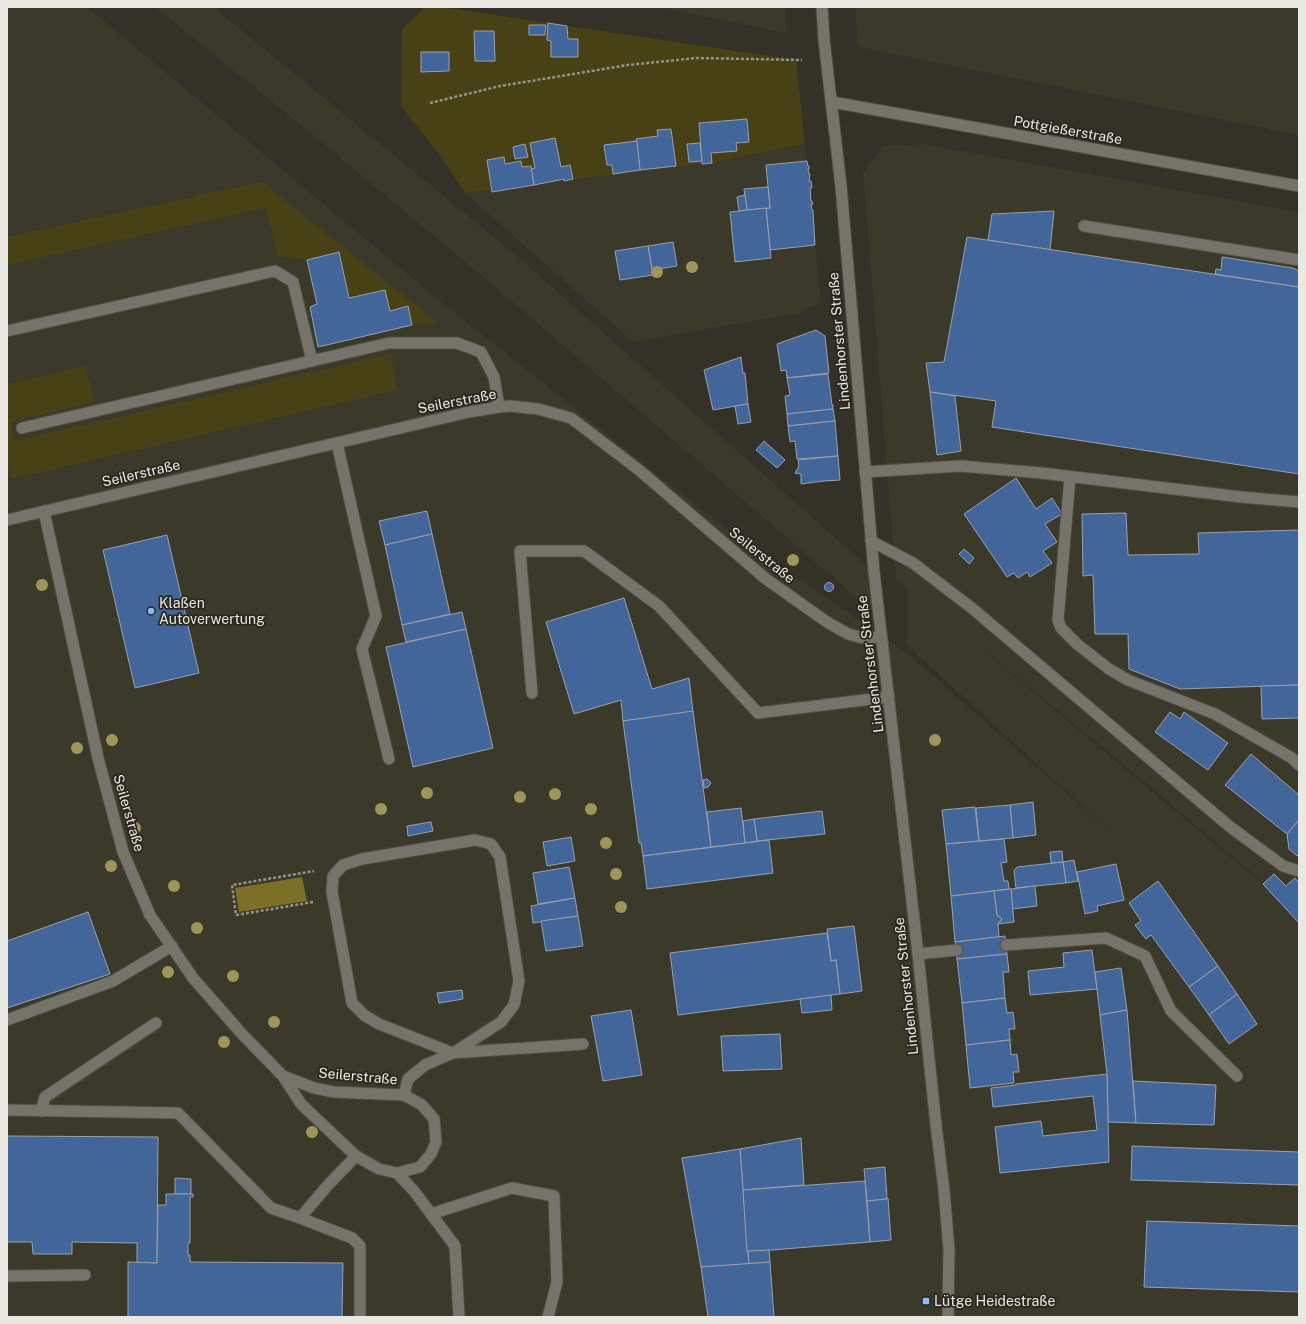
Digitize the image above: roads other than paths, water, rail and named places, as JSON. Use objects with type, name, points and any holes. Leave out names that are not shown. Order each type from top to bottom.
[{"type":"street","name":"Lindenhorster Straße","points":[[822,7],[824,40],[841,194],[871,541],[944,1190],[949,1250],[948,1317]]},
{"type":"street","name":"Pottgießerstraße","points":[[832,102],[1299,186]]},
{"type":"street","points":[[1084,226],[1299,260]]},
{"type":"street","points":[[7,331],[275,271],[293,282],[312,361]]},
{"type":"street","points":[[22,428],[389,343],[457,343],[481,352],[494,377],[499,407]]},
{"type":"street","name":"Seilerstraße","points":[[7,520],[469,412],[499,407],[538,409],[571,418],[639,470],[766,579],[827,622],[848,634],[863,638],[881,637]]},
{"type":"street","points":[[337,444],[376,616],[362,649],[389,759]]},
{"type":"street","points":[[865,472],[960,466],[1041,473],[1299,502]]},
{"type":"street","points":[[1070,477],[1058,613],[1058,620],[1061,628],[1077,644],[1109,669],[1128,680],[1215,714],[1292,758],[1299,765]]},
{"type":"street","name":"Seilerstraße","points":[[44,511],[98,758],[123,852],[150,915],[193,978],[242,1034],[283,1076],[301,1104],[356,1156],[379,1169],[397,1173],[420,1167],[431,1154],[436,1142],[434,1119],[422,1105],[404,1095],[334,1092],[314,1088],[283,1076]]},
{"type":"street","points":[[871,541],[913,563],[973,609],[1228,826],[1283,866],[1299,871]]},
{"type":"street","points":[[532,693],[520,551],[584,551],[660,606],[758,713],[888,697]]},
{"type":"street","points":[[404,1095],[408,1079],[413,1074],[425,1065],[453,1053],[501,1022],[514,1005],[519,981],[500,857],[491,844],[475,840],[362,859],[343,865],[333,876],[332,892],[352,1004],[364,1015],[379,1024],[453,1053],[583,1044]]},
{"type":"street","points":[[1006,945],[1106,938],[1145,956],[1171,1011],[1236,1076]]},
{"type":"street","points":[[7,1020],[113,981],[172,946]]},
{"type":"street","points":[[918,954],[957,950]]},
{"type":"street","points":[[41,1111],[45,1097],[156,1023]]},
{"type":"street","points":[[7,1110],[178,1113],[271,1208],[352,1238],[360,1246],[360,1317]]},
{"type":"street","points":[[300,1218],[328,1185],[356,1156]]},
{"type":"street","points":[[397,1173],[414,1191],[455,1246],[459,1317]]},
{"type":"street","points":[[431,1214],[512,1188],[554,1196],[557,1282],[548,1317]]},
{"type":"street","points":[[7,1276],[85,1274]]},
{"type":"place","name":"Klaßen Autoverwertung","points":[[151,611]]},
{"type":"place","name":"Lütge Heidestraße","points":[[926,1301]]}]
